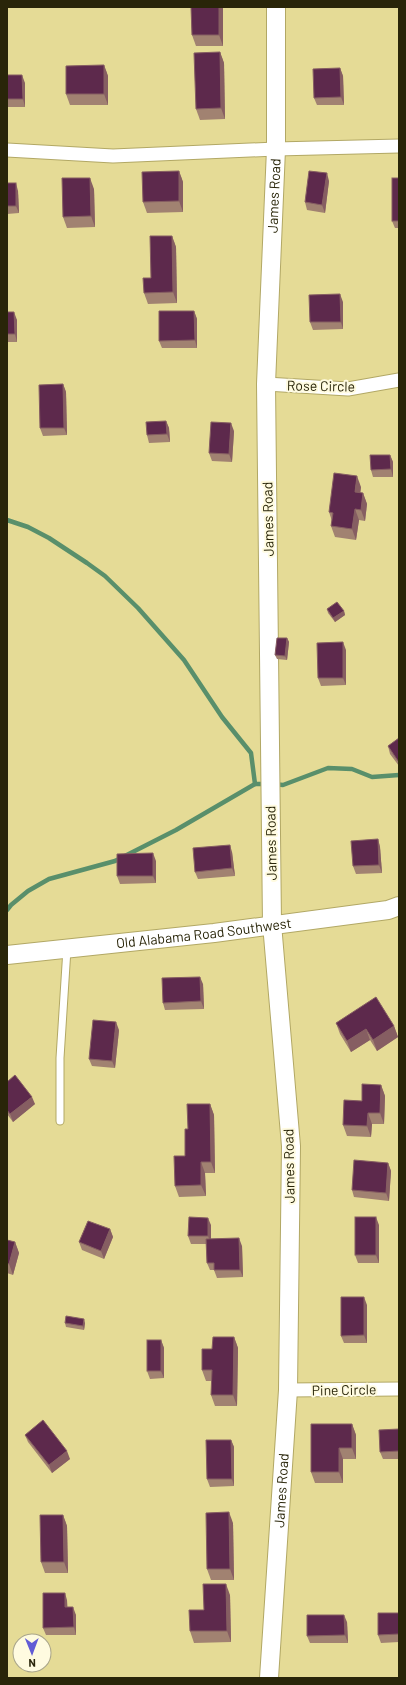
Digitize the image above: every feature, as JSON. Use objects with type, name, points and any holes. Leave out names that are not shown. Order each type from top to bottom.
[{"type":"street","name":"James Road","points":[[269,1678],[288,1390],[291,1146],[272,924],[270,791],[266,384],[276,149],[276,7]]},
{"type":"street","points":[[7,150],[113,156],[276,149],[399,146]]},
{"type":"street","name":"Rose Circle","points":[[266,384],[348,389],[399,380]]},
{"type":"street","name":"Old Alabama Road Southwest","points":[[7,955],[67,947],[214,933],[272,924],[388,910],[399,906]]},
{"type":"street","name":"Pine Circle","points":[[288,1390],[399,1389]]},
{"type":"lane","points":[[60,1121],[60,1058],[67,947]]},
{"type":"building","points":[[191,7],[219,7],[219,35],[192,35]]},
{"type":"building","points":[[220,52],[221,108],[196,109],[194,53]]},
{"type":"building","points":[[104,65],[104,94],[66,94],[66,66]]},
{"type":"building","points":[[340,68],[341,97],[314,98],[313,69]]},
{"type":"building","points":[[7,75],[22,75],[23,99],[7,99]]},
{"type":"building","points":[[179,171],[179,201],[143,202],[142,172]]},
{"type":"building","points":[[309,171],[327,173],[322,205],[305,202]]},
{"type":"building","points":[[62,178],[90,178],[91,216],[63,217]]},
{"type":"building","points":[[392,178],[399,178],[399,221],[392,221]]},
{"type":"building","points":[[7,183],[16,183],[16,206],[7,206]]},
{"type":"building","points":[[150,236],[172,236],[173,292],[144,293],[143,278],[151,278]]},
{"type":"building","points":[[340,294],[341,322],[310,322],[309,295]]},
{"type":"building","points":[[159,311],[194,311],[195,340],[159,341]]},
{"type":"building","points":[[7,312],[14,312],[15,334],[7,334]]},
{"type":"building","points":[[63,384],[64,428],[40,428],[39,385]]},
{"type":"building","points":[[166,421],[167,434],[147,435],[146,422]]},
{"type":"building","points":[[211,422],[231,423],[229,454],[209,453]]},
{"type":"building","points":[[370,455],[390,455],[391,469],[371,470]]},
{"type":"building","points":[[334,473],[357,476],[355,492],[363,493],[361,510],[355,509],[352,529],[331,526],[333,513],[329,512]]},
{"type":"building","points":[[337,602],[344,611],[333,618],[327,609]]},
{"type":"building","points":[[277,638],[287,638],[285,656],[275,655]]},
{"type":"building","points":[[343,642],[343,678],[318,678],[317,643]]},
{"type":"building","points":[[399,738],[399,761],[398,761],[388,746]]},
{"type":"building","points":[[378,839],[379,865],[353,866],[351,841]]},
{"type":"building","points":[[230,845],[232,868],[195,872],[193,848]]},
{"type":"building","points":[[153,853],[153,876],[117,876],[117,854]]},
{"type":"building","points":[[200,977],[201,1001],[163,1003],[162,978]]},
{"type":"building","points":[[376,997],[394,1026],[373,1040],[366,1029],[347,1041],[336,1023]]},
{"type":"building","points":[[93,1020],[116,1022],[112,1061],[89,1059]]},
{"type":"building","points":[[15,1075],[32,1097],[10,1114],[7,1110],[7,1082]]},
{"type":"building","points":[[362,1084],[381,1085],[380,1113],[368,1113],[367,1126],[343,1125],[344,1100],[362,1101]]},
{"type":"building","points":[[187,1104],[210,1104],[211,1162],[201,1162],[201,1185],[175,1186],[174,1156],[185,1156],[185,1129],[188,1129]]},
{"type":"building","points":[[354,1160],[388,1163],[386,1193],[352,1190]]},
{"type":"building","points":[[189,1217],[208,1218],[208,1236],[188,1236]]},
{"type":"building","points":[[355,1217],[376,1217],[376,1255],[355,1255]]},
{"type":"building","points":[[88,1221],[110,1229],[101,1251],[79,1242]]},
{"type":"building","points":[[239,1238],[240,1270],[214,1270],[214,1263],[207,1263],[206,1239]]},
{"type":"building","points":[[7,1240],[15,1242],[9,1264],[7,1263]]},
{"type":"building","points":[[341,1297],[364,1297],[364,1335],[341,1336]]},
{"type":"building","points":[[66,1316],[84,1319],[83,1326],[65,1323]]},
{"type":"building","points":[[213,1337],[234,1337],[233,1395],[211,1395],[212,1370],[202,1370],[202,1349],[212,1349]]},
{"type":"building","points":[[147,1340],[161,1340],[161,1371],[147,1371]]},
{"type":"building","points":[[43,1420],[67,1451],[49,1465],[25,1435]]},
{"type":"building","points":[[311,1424],[352,1424],[352,1448],[339,1448],[339,1472],[311,1472]]},
{"type":"building","points":[[399,1429],[399,1451],[380,1452],[379,1430]]},
{"type":"building","points":[[206,1440],[231,1440],[232,1479],[207,1479]]},
{"type":"building","points":[[229,1512],[230,1569],[207,1569],[206,1513]]},
{"type":"building","points":[[40,1515],[63,1515],[64,1562],[41,1562]]},
{"type":"building","points":[[203,1584],[226,1584],[227,1631],[190,1631],[189,1610],[204,1610]]},
{"type":"building","points":[[43,1593],[65,1593],[65,1607],[73,1607],[74,1627],[43,1628]]},
{"type":"building","points":[[378,1613],[399,1613],[399,1634],[378,1635]]},
{"type":"building","points":[[307,1615],[344,1615],[345,1635],[307,1636]]},
{"type":"waterway","points":[[7,520],[28,527],[49,538],[87,563],[105,576],[138,608],[184,660],[222,717],[251,753],[255,784]]},
{"type":"waterway","points":[[273,784],[283,785],[328,768],[352,769],[372,777],[399,775]]},
{"type":"waterway","points":[[7,910],[28,891],[49,879],[115,861],[176,830],[255,784],[266,784]]}]
